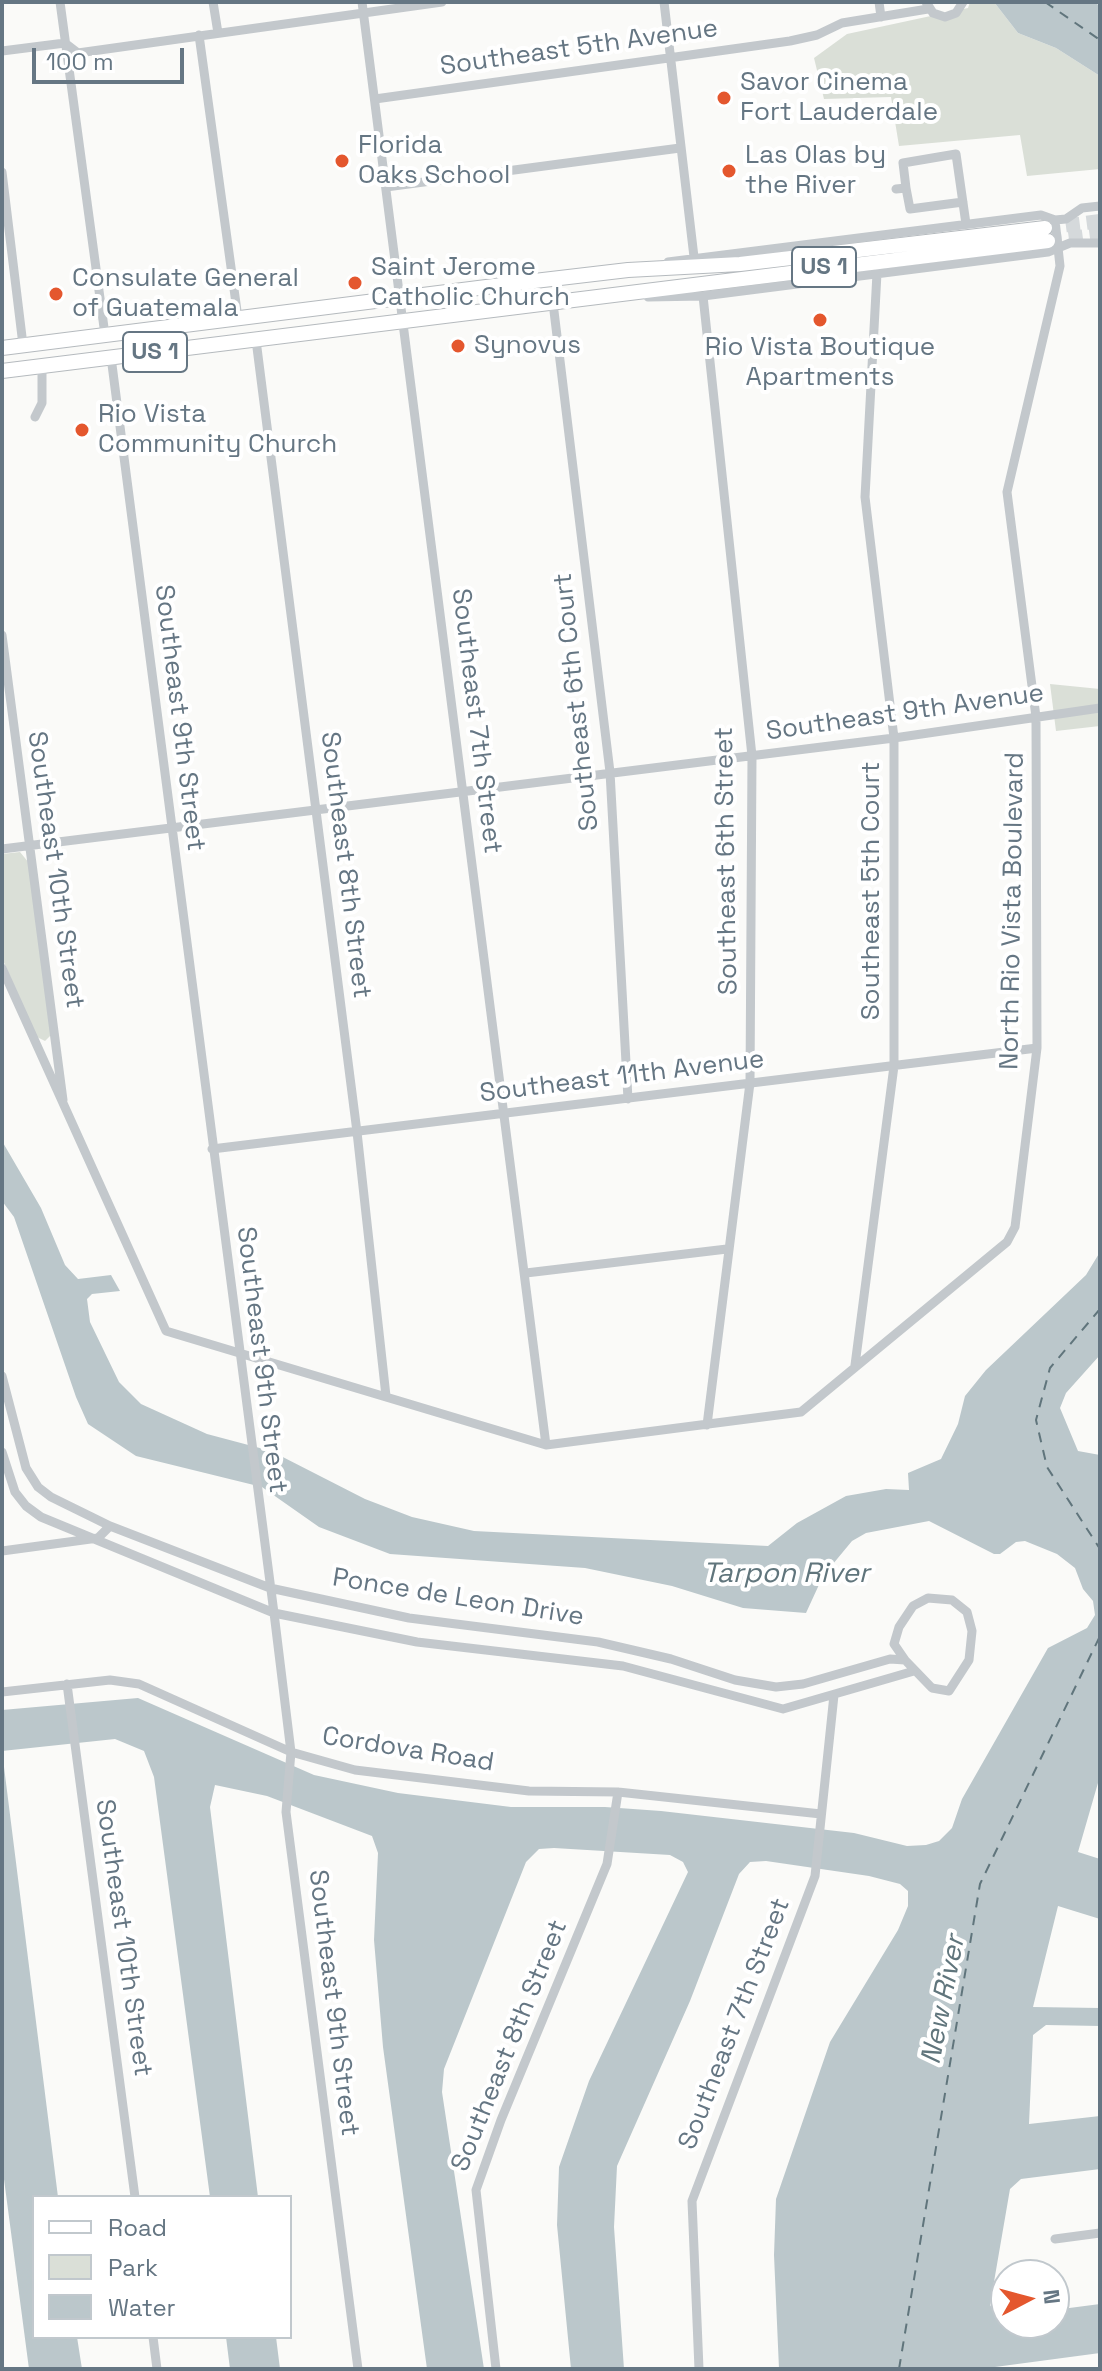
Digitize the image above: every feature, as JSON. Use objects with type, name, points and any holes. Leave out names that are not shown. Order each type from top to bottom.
[{"type":"main road","name":"US 1","points":[[2,348],[628,270],[728,265],[1052,234]]},
{"type":"main road","name":"US 1","points":[[2,371],[601,297],[1052,234]]},
{"type":"main road","points":[[111,357],[115,349],[141,331]]},
{"type":"main road","points":[[72,363],[90,352],[105,335]]},
{"type":"street","points":[[60,2],[105,335]]},
{"type":"street","points":[[213,2],[218,33]]},
{"type":"street","points":[[2,51],[65,43],[78,53],[218,33],[363,7],[442,2]]},
{"type":"street","points":[[664,2],[694,257]]},
{"type":"street","points":[[879,2],[881,17]]},
{"type":"street","name":"Southeast 5th Avenue","points":[[375,99],[790,41],[817,35],[842,23],[927,5],[945,17],[956,13],[963,2]]},
{"type":"street","name":"Southeast 7th Street","points":[[363,7],[546,1445]]},
{"type":"street","points":[[199,35],[238,318]]},
{"type":"street","points":[[386,187],[680,148]]},
{"type":"street","points":[[963,202],[910,209],[901,188],[903,163],[956,154],[963,202],[966,224]]},
{"type":"street","points":[[2,172],[23,345]]},
{"type":"street","points":[[601,297],[703,296],[1048,252],[1052,234],[1066,219],[1082,208],[1100,206]]},
{"type":"street","points":[[628,270],[694,257],[1041,215],[1052,234],[1100,243]]},
{"type":"street","name":"North Rio Vista Boulevard","points":[[2,968],[166,1331],[546,1445],[801,1412],[1007,1242],[1015,1227],[1037,1048],[1036,717],[1007,492],[1060,266],[1052,234]]},
{"type":"street","name":"Southeast 5th Court","points":[[855,1365],[894,1066],[894,738],[865,497],[877,273]]},
{"type":"street","name":"Southeast 6th Street","points":[[703,296],[723,465],[729,570],[752,756],[750,1083],[707,1425]]},
{"type":"street","name":"Southeast 6th Court","points":[[553,303],[610,772],[628,1099]]},
{"type":"street","name":"Southeast 8th Street","points":[[256,340],[357,1132],[386,1396]]},
{"type":"street","name":"Southeast 9th Street","points":[[111,357],[274,1613],[291,1752],[286,1812],[358,2369]]},
{"type":"street","points":[[35,417],[42,403],[42,366]]},
{"type":"street","name":"Southeast 10th Street","points":[[2,635],[64,1110]]},
{"type":"street","name":"Southeast 9th Avenue","points":[[2,849],[894,738],[1100,708]]},
{"type":"street","points":[[35,1042],[55,1038]]},
{"type":"street","name":"Southeast 11th Avenue","points":[[212,1149],[1037,1048]]},
{"type":"street","points":[[526,1273],[727,1249]]},
{"type":"street","name":"Ponce de Leon Drive","points":[[2,1376],[6,1407],[26,1468],[38,1487],[70,1508],[110,1526],[270,1588],[409,1618],[598,1642],[671,1659],[735,1680],[776,1687],[803,1684],[890,1659],[905,1660]]},
{"type":"street","name":"Ponce de Leon Drive","points":[[2,1452],[15,1492],[26,1506],[41,1517],[274,1613],[417,1642],[623,1666],[783,1709],[914,1671]]},
{"type":"street","points":[[2,1551],[98,1538],[110,1526]]},
{"type":"street","points":[[928,1598],[952,1600],[967,1612],[972,1631],[969,1660],[949,1691],[932,1688],[905,1660],[894,1644],[899,1627],[913,1606],[928,1598]]},
{"type":"street","name":"Cordova Road","points":[[2,1692],[110,1680],[139,1684],[291,1752],[355,1770],[514,1789],[618,1792],[821,1814]]},
{"type":"street","name":"Southeast 10th Street","points":[[67,1684],[135,2195]]},
{"type":"street","name":"Southeast 7th Street","points":[[699,2369],[692,2201],[815,1876],[834,1695]]},
{"type":"street","name":"Southeast 8th Street","points":[[496,2369],[476,2190],[611,1853],[618,1792]]},
{"type":"street","points":[[1055,2239],[1100,2233]]},
{"type":"street","points":[[153,2339],[157,2369]]},
{"type":"green space","points":[[970,2],[994,2],[1018,33],[1056,48],[1100,76],[1100,169],[1027,176],[1020,135],[899,146],[891,97],[824,99],[814,58],[847,34],[968,8]]},
{"type":"green space","points":[[1050,684],[1100,689],[1100,726],[1056,731]]},
{"type":"green space","points":[[20,852],[29,863],[51,1035],[45,1041],[37,1037],[2,958],[2,854]]},
{"type":"water","points":[[994,2],[1094,2],[1100,6],[1100,76],[1056,48],[1018,33]]},
{"type":"water","points":[[2,1141],[41,1208],[65,1265],[78,1279],[111,1275],[120,1291],[92,1294],[87,1299],[90,1322],[119,1382],[141,1404],[207,1434],[271,1451],[365,1499],[412,1517],[474,1531],[768,1546],[797,1523],[846,1496],[886,1489],[909,1490],[908,1473],[941,1459],[958,1424],[965,1396],[986,1370],[1086,1275],[1100,1252],[1100,1355],[1066,1393],[1060,1408],[1078,1451],[1100,1455],[1100,1776],[1078,1852],[1100,1859],[1100,1919],[1058,1906],[1033,2007],[1100,2008],[1100,2026],[1046,2025],[1033,2035],[1029,2124],[1100,2116],[1100,2169],[1021,2179],[1010,2189],[998,2259],[990,2259],[990,2339],[1070,2339],[1070,2308],[1100,2304],[1100,2353],[980,2369],[779,2369],[774,2255],[776,2199],[830,2042],[898,1930],[908,1906],[908,1891],[900,1884],[869,1876],[766,1861],[750,1862],[739,1874],[690,2001],[617,2166],[614,2227],[624,2369],[571,2369],[557,2225],[559,2167],[589,2081],[688,1872],[683,1862],[670,1855],[554,1848],[539,1849],[526,1862],[444,2069],[442,2092],[484,2369],[427,2369],[383,2047],[374,1940],[378,1853],[372,1836],[267,1796],[215,1785],[210,1807],[258,2195],[210,2195],[154,1777],[144,1751],[115,1739],[2,1751],[2,1710],[138,1698],[314,1775],[398,1793],[511,1807],[605,1807],[661,1811],[854,1833],[907,1846],[926,1845],[939,1841],[952,1828],[962,1799],[1048,1648],[1087,1628],[1095,1615],[1093,1601],[1083,1589],[1075,1568],[1057,1554],[1025,1541],[1016,1542],[1000,1554],[994,1554],[929,1521],[866,1533],[852,1541],[823,1576],[806,1613],[743,1608],[672,1586],[585,1568],[390,1554],[319,1527],[262,1487],[136,1456],[88,1424],[14,1217],[2,1201]]},
{"type":"water","points":[[2,1751],[58,2195],[32,2195],[32,2339],[77,2339],[82,2369],[29,2369],[2,2164]]},
{"type":"water","points":[[226,2339],[276,2339],[280,2369],[230,2369]]},
{"type":"ferry route","points":[[1045,2],[1100,40]]},
{"type":"ferry route","points":[[1100,1309],[1050,1368],[1036,1420],[1047,1467],[1100,1549]]},
{"type":"ferry route","points":[[899,2369],[980,1884],[1100,1636]]},
{"type":"tunnel","points":[[1045,228],[1100,221]]},
{"type":"tunnel","points":[[1048,241],[1100,234]]},
{"type":"place","name":"Savor Cinema Fort Lauderdale","points":[[724,98]]},
{"type":"place","name":"Florida Oaks School","points":[[342,161]]},
{"type":"place","name":"Las Olas by the River","points":[[729,171]]},
{"type":"place","name":"Saint Jerome Catholic Church","points":[[355,283]]},
{"type":"place","name":"Consulate General of Guatemala","points":[[56,294]]},
{"type":"place","name":"Rio Vista Boutique Apartments","points":[[820,320]]},
{"type":"place","name":"Synovus","points":[[458,346]]},
{"type":"place","name":"Rio Vista Community Church","points":[[82,430]]},
{"type":"water label","name":"Tarpon River","points":[[786,1574]]},
{"type":"water label","name":"New River","points":[[944,2000]]}]
